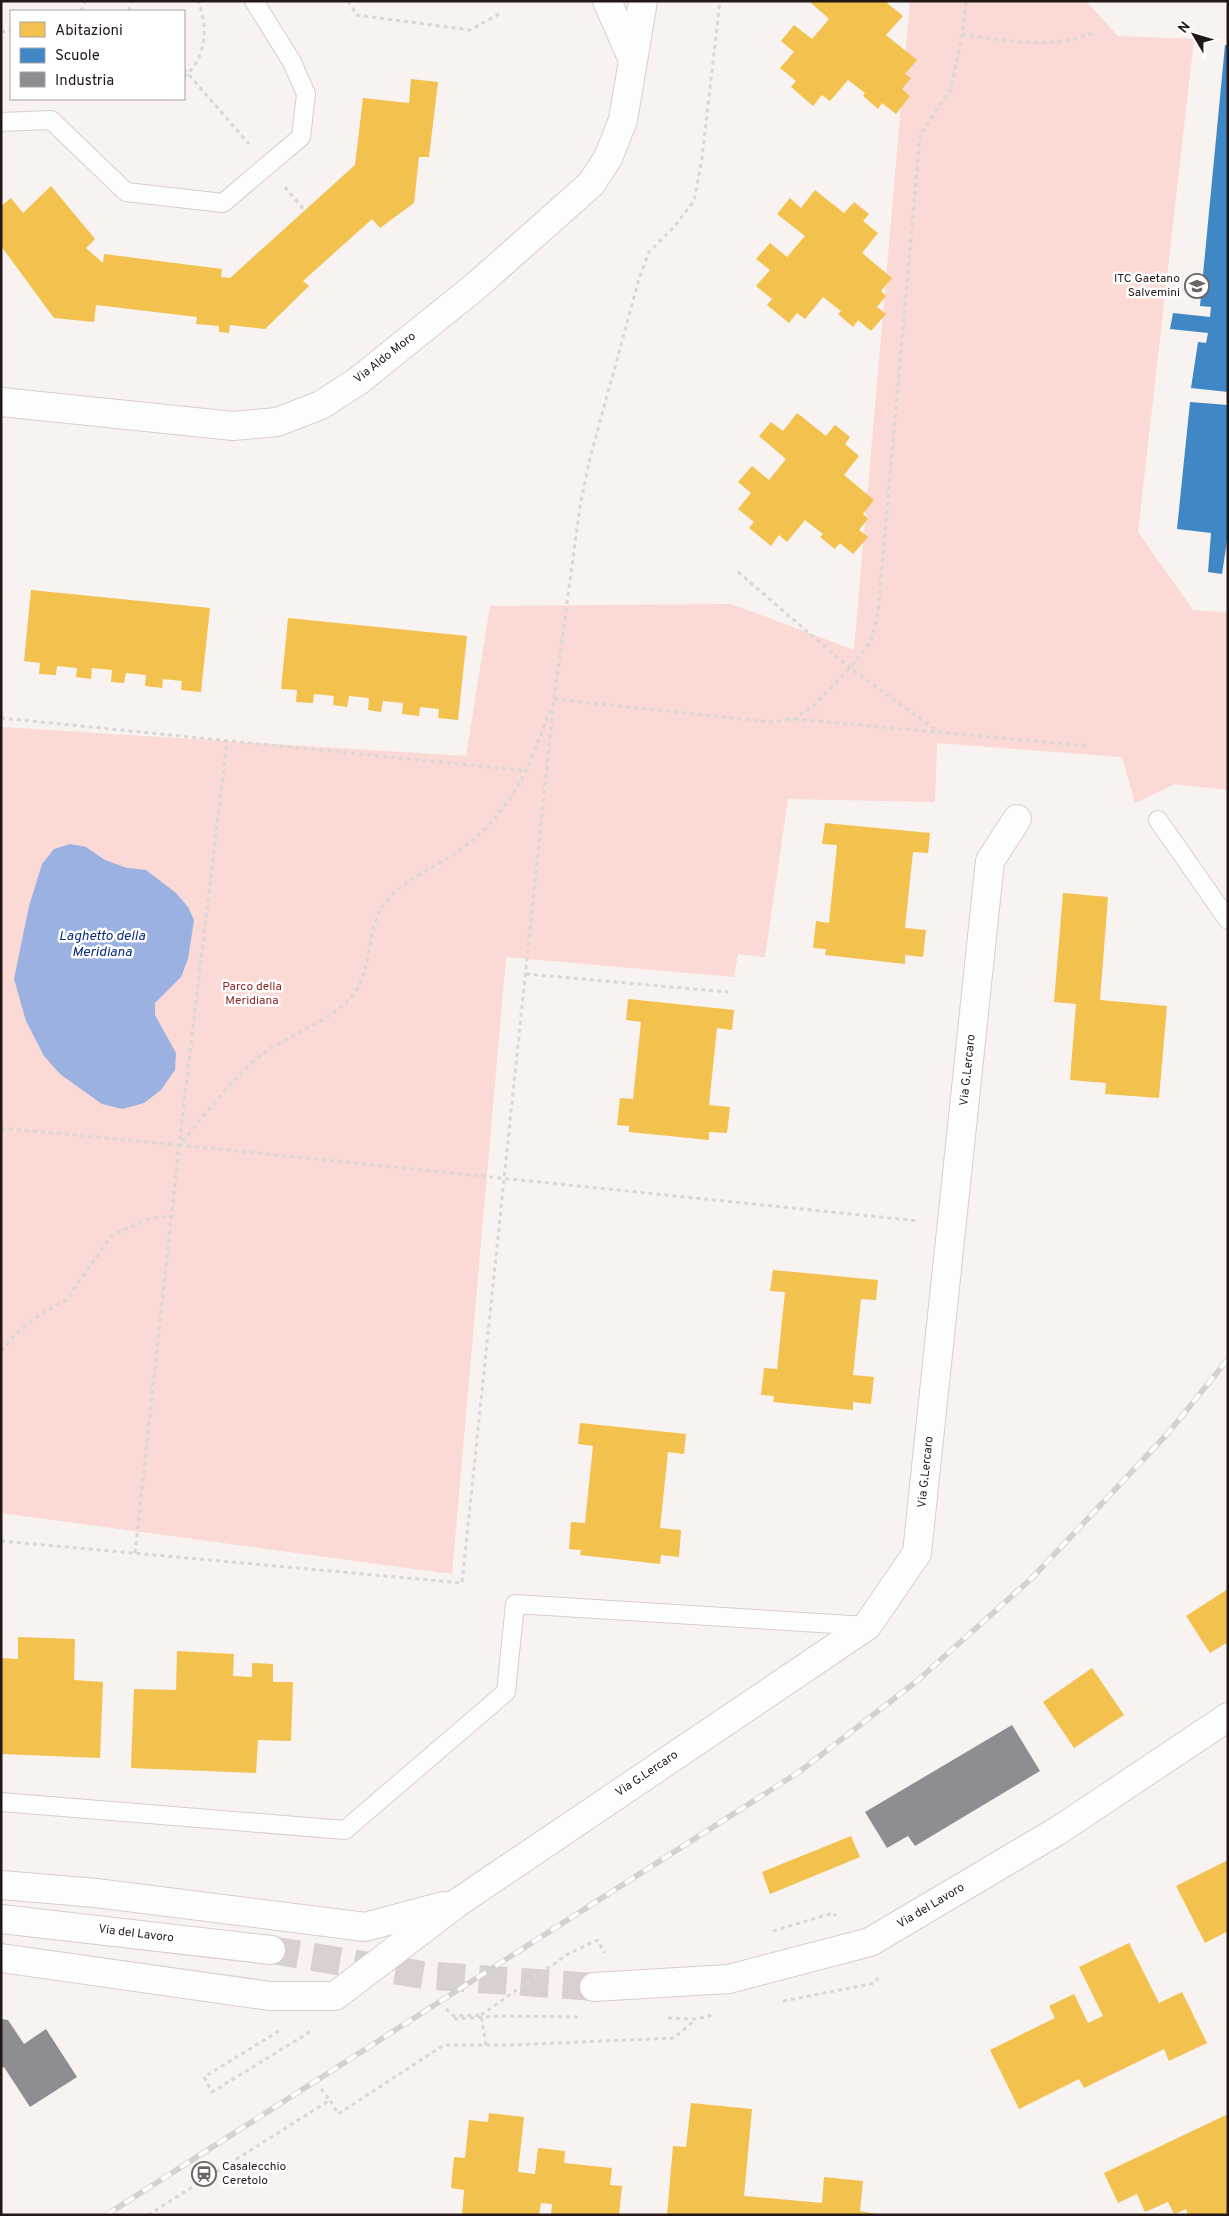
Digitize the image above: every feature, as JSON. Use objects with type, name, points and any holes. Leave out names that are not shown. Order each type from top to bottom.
[{"type":"street","points":[[607,1],[632,58]]},
{"type":"street","name":"Via Aldo Moro","points":[[1,402],[233,426],[277,422],[321,405],[358,381],[476,286],[591,184],[608,158],[623,120],[643,1]]},
{"type":"street","name":"Via G.Lercaro","points":[[1,1958],[270,1996],[335,1996],[457,1903],[867,1626],[917,1553],[990,861],[1017,820]]},
{"type":"street","name":"Via del Lavoro","points":[[594,1988],[729,1979],[870,1942],[1059,1830],[1228,1716]]},
{"type":"street","points":[[1,1885],[96,1892],[365,1927],[457,1903]]},
{"type":"street","name":"Via del Lavoro","points":[[1,1919],[271,1950]]},
{"type":"lane","points":[[1,122],[51,120],[126,192],[223,203],[301,137],[306,94],[292,62],[254,1]]},
{"type":"lane","points":[[1158,820],[1228,920]]},
{"type":"lane","points":[[1,1802],[345,1830],[506,1692],[515,1604],[867,1626]]},
{"type":"path","points":[[185,77],[200,56],[205,36],[204,14],[198,1]]},
{"type":"path","points":[[348,1],[357,15],[470,30],[499,14]]},
{"type":"path","points":[[1,1541],[462,1584],[554,699],[580,506],[590,458],[649,252],[674,226],[694,201],[702,158],[720,1]]},
{"type":"path","points":[[794,719],[814,705],[850,668],[872,640],[878,612],[920,135],[951,89],[962,34],[966,1]]},
{"type":"path","points":[[962,34],[1025,44],[1075,40],[1093,33]]},
{"type":"path","points":[[185,70],[253,149]]},
{"type":"path","points":[[738,572],[850,668],[940,732]]},
{"type":"path","points":[[554,699],[769,722],[794,719],[1089,746]]},
{"type":"path","points":[[179,1145],[255,1059],[283,1040],[309,1029],[339,1009],[354,994],[363,974],[375,920],[388,898],[463,848],[490,826],[528,771],[554,699]]},
{"type":"path","points":[[1,718],[528,771]]},
{"type":"path","points":[[134,1553],[179,1145],[228,741]]},
{"type":"path","points":[[526,974],[728,992]]},
{"type":"path","points":[[1,1128],[952,1224]]},
{"type":"path","points":[[1,1351],[18,1332],[38,1316],[66,1300],[112,1235],[151,1218],[172,1216]]},
{"type":"path","points":[[766,1933],[833,1914],[870,1942]]},
{"type":"path","points":[[446,2009],[454,2016],[481,2017],[568,1954],[597,1940],[606,1954],[614,1955]]},
{"type":"path","points":[[454,2019],[502,2016]]},
{"type":"path","points":[[481,2017],[486,2045]]},
{"type":"path","points":[[321,2089],[338,2114],[444,2045],[674,2038],[696,2019]]},
{"type":"path","points":[[286,2026],[204,2077],[212,2092],[314,2030]]},
{"type":"path","points":[[148,2215],[330,2100]]},
{"type":"green space","name":"Parco della Meridiana","points":[[910,1],[1086,1],[1118,36],[1194,39],[1138,532],[1193,610],[1228,613],[1228,790],[1175,784],[1135,803],[1122,757],[937,743],[935,802],[788,799],[765,957],[738,954],[734,977],[506,957],[452,1574],[1,1513],[1,727],[466,756],[490,606],[731,604],[854,650]]},
{"type":"water","name":"Laghetto della Meridiana","points":[[70,844],[86,847],[105,860],[127,868],[146,870],[176,893],[188,907],[194,920],[188,959],[181,977],[155,1003],[155,1015],[176,1053],[175,1070],[161,1090],[144,1103],[122,1109],[102,1104],[60,1074],[44,1056],[26,1021],[14,979],[29,906],[42,864],[54,849]]},
{"type":"building: Abitazioni","points":[[809,1],[889,1],[887,3],[903,16],[886,35],[917,60],[905,74],[911,78],[902,89],[910,96],[896,114],[882,103],[878,109],[863,96],[865,93],[848,80],[830,101],[822,95],[813,106],[791,87],[796,81],[780,68],[794,52],[781,41],[794,25],[812,39],[829,19]]},
{"type":"building: Abitazioni","points":[[411,79],[438,82],[429,157],[419,157],[414,203],[380,228],[372,219],[303,281],[309,286],[265,329],[230,325],[229,333],[219,332],[219,326],[196,324],[197,317],[96,305],[94,322],[54,318],[1,246],[1,206],[11,198],[23,213],[51,186],[95,239],[86,248],[103,263],[104,254],[222,269],[221,277],[230,278],[355,165],[363,98],[409,103]]},
{"type":"building: Abitazioni","points":[[815,190],[844,213],[854,202],[869,214],[863,221],[878,233],[862,253],[892,278],[881,291],[886,296],[877,307],[886,314],[871,331],[858,320],[853,327],[838,314],[841,311],[823,297],[805,319],[797,313],[789,323],[767,305],[772,299],[756,286],[770,270],[756,259],[770,243],[787,257],[805,236],[777,214],[790,198],[801,208]]},
{"type":"building: Abitazioni","points":[[797,413],[826,436],[835,425],[850,437],[845,444],[859,456],[844,475],[874,500],[863,514],[868,519],[859,530],[868,537],[853,554],[840,543],[835,549],[820,537],[823,534],[805,520],[787,542],[779,535],[771,546],[749,528],[754,522],[738,509],[751,493],[738,482],[752,466],[769,480],[786,459],[759,436],[771,422],[783,431]]},
{"type":"building: Abitazioni","points":[[31,590],[210,608],[201,692],[181,690],[182,681],[163,679],[162,688],[145,686],[146,675],[126,673],[124,683],[111,682],[112,670],[92,668],[91,679],[76,677],[77,668],[57,666],[56,675],[39,674],[40,663],[24,661]]},
{"type":"building: Abitazioni","points":[[288,618],[467,636],[458,720],[438,718],[439,709],[420,707],[419,716],[402,714],[403,703],[383,701],[381,712],[368,710],[369,698],[349,696],[347,707],[333,705],[334,696],[314,694],[313,703],[296,702],[297,690],[281,689]]},
{"type":"building: Abitazioni","points":[[825,823],[930,833],[928,853],[913,852],[905,928],[926,930],[923,957],[905,955],[905,964],[825,955],[826,949],[813,948],[816,921],[829,923],[837,845],[822,844]]},
{"type":"building: Abitazioni","points":[[1063,893],[1108,897],[1100,1000],[1167,1006],[1159,1098],[1105,1094],[1106,1083],[1070,1080],[1076,1004],[1054,1002]]},
{"type":"building: Abitazioni","points":[[628,999],[734,1010],[732,1030],[717,1028],[709,1105],[730,1107],[727,1133],[709,1132],[709,1140],[629,1132],[629,1126],[617,1125],[620,1098],[633,1099],[641,1022],[626,1020]]},
{"type":"building: Abitazioni","points":[[773,1270],[878,1280],[876,1300],[861,1299],[853,1375],[874,1377],[871,1404],[853,1402],[853,1410],[773,1402],[774,1396],[761,1395],[764,1368],[777,1369],[785,1292],[770,1291]]},
{"type":"building: Abitazioni","points":[[580,1423],[686,1434],[684,1454],[668,1452],[660,1528],[681,1530],[679,1557],[661,1555],[660,1564],[580,1555],[581,1550],[569,1549],[571,1522],[585,1523],[593,1446],[578,1444]]},
{"type":"building: Abitazioni","points":[[1228,1589],[1228,1642],[1210,1653],[1186,1616]]},
{"type":"building: Abitazioni","points":[[18,1637],[75,1639],[74,1680],[103,1682],[100,1758],[1,1754],[1,1658],[18,1659]]},
{"type":"building: Abitazioni","points":[[177,1651],[234,1654],[233,1676],[252,1677],[252,1663],[273,1664],[273,1682],[293,1682],[291,1741],[258,1740],[256,1773],[131,1768],[134,1689],[176,1690]]},
{"type":"building: Abitazioni","points":[[1092,1668],[1124,1715],[1074,1748],[1043,1702]]},
{"type":"building: Abitazioni","points":[[851,1836],[860,1857],[770,1894],[762,1872]]},
{"type":"building: Abitazioni","points":[[1228,1860],[1228,1931],[1205,1943],[1176,1886]]},
{"type":"building: Abitazioni","points":[[1129,1943],[1159,2003],[1182,1992],[1207,2043],[1169,2061],[1164,2049],[1084,2088],[1079,2079],[1019,2109],[990,2050],[1055,2018],[1049,2006],[1074,1994],[1088,2023],[1103,2016],[1079,1967]]},
{"type":"building: Abitazioni","points":[[691,2103],[752,2109],[744,2196],[822,2203],[824,2177],[863,2181],[860,2211],[883,2215],[667,2215],[673,2146],[686,2147]]},
{"type":"building: Abitazioni","points":[[489,2113],[524,2117],[518,2172],[535,2174],[538,2148],[565,2151],[564,2163],[612,2168],[610,2185],[622,2186],[619,2215],[551,2215],[552,2204],[541,2203],[539,2215],[462,2215],[464,2190],[451,2188],[454,2157],[465,2158],[469,2120],[488,2122]]},
{"type":"building: Abitazioni","points":[[1228,2114],[1228,2215],[1188,2215],[1186,2209],[1174,2214],[1168,2202],[1145,2212],[1137,2194],[1118,2203],[1104,2173]]},
{"type":"building: Scuole","points":[[1225,45],[1228,45],[1228,392],[1191,388],[1198,342],[1206,343],[1208,333],[1170,329],[1173,313],[1210,317],[1211,307],[1200,306]]},
{"type":"building: Scuole","points":[[1190,402],[1228,405],[1228,534],[1222,574],[1208,572],[1211,533],[1177,529]]},
{"type":"building: Industria","points":[[1012,1725],[1040,1771],[915,1846],[908,1836],[887,1848],[865,1812]]},
{"type":"building: Industria","points":[[1,2019],[8,2020],[24,2044],[46,2029],[77,2077],[30,2107],[4,2067],[1,2069]]},
{"type":"tunnel","points":[[271,1950],[423,1975],[594,1987]]},
{"type":"railway","points":[[106,2215],[799,1772],[917,1681],[1032,1578],[1169,1432],[1228,1359]]},
{"type":"place","name":"ITC Gaetano Salvemini","points":[[1197,286]]},
{"type":"place","name":"Casalecchio Ceretolo","points":[[204,2174]]}]
